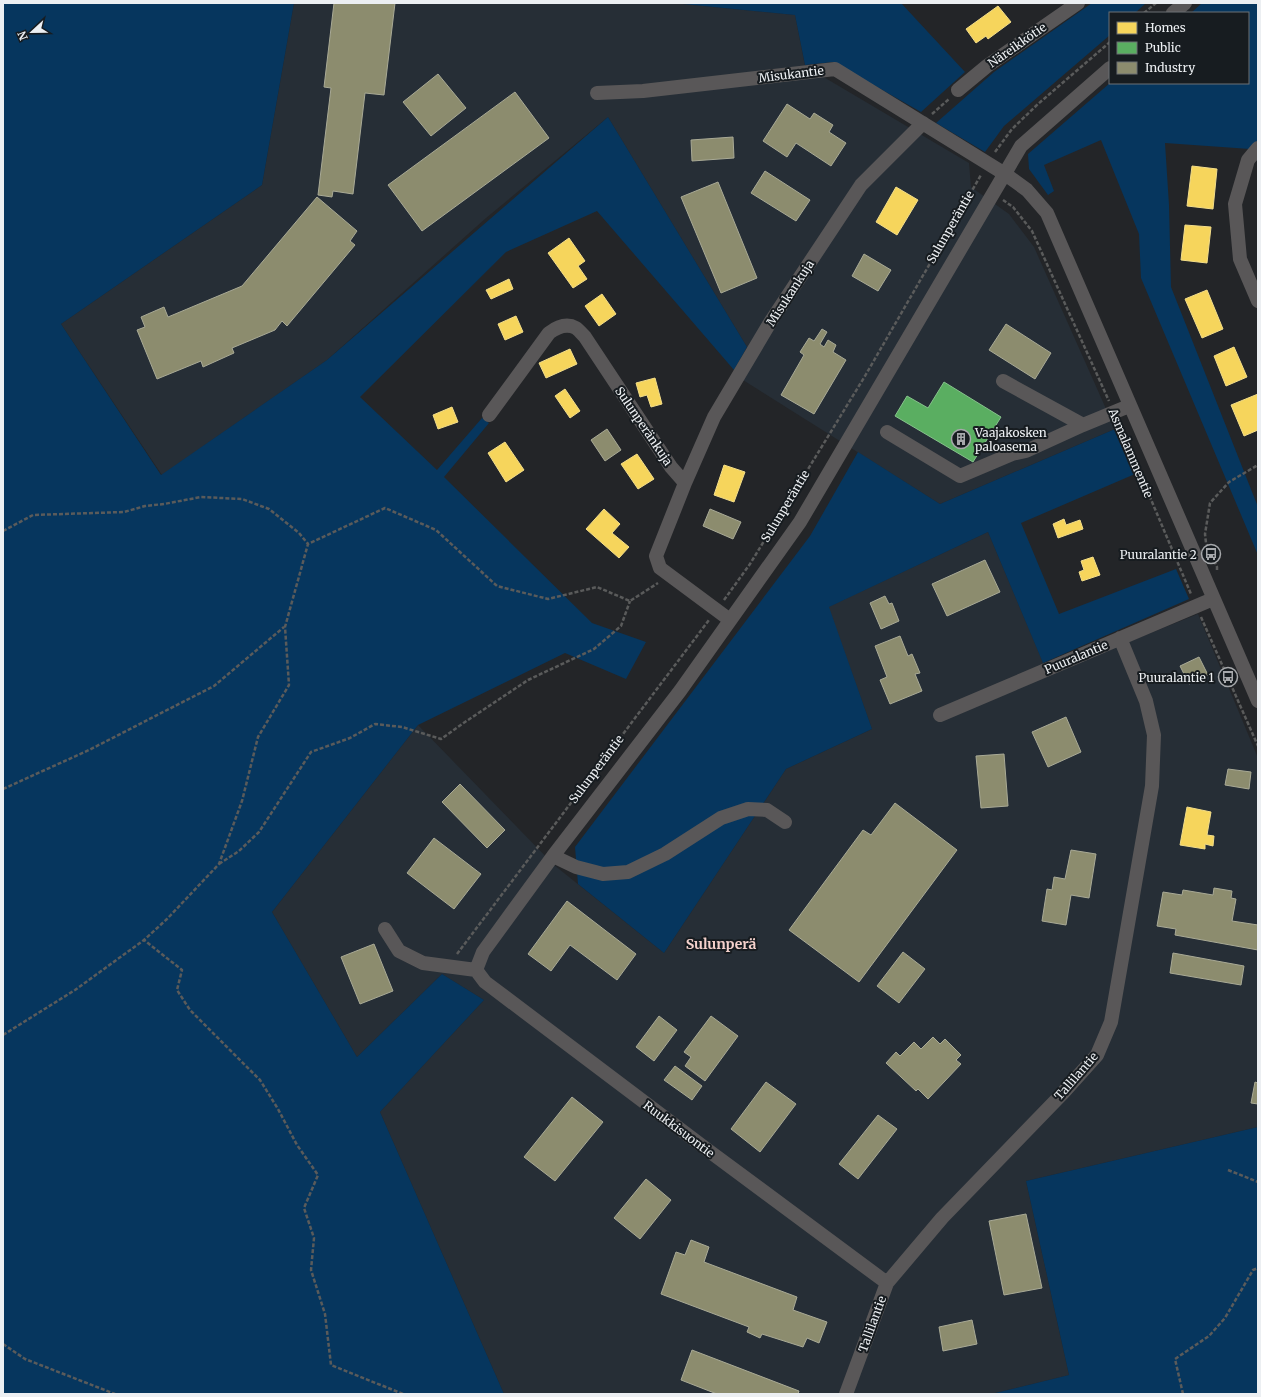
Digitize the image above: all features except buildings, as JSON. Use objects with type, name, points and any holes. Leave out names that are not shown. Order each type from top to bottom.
[{"type":"street","name":"Näreikkötie","points":[[958,90],[987,66],[1078,3]]},
{"type":"street","points":[[1175,12],[1185,3]]},
{"type":"street","name":"Misukantie","points":[[596,93],[643,91],[835,69],[988,162],[1005,174]]},
{"type":"street","name":"Sulunperäntie","points":[[476,970],[483,952],[553,856],[680,691],[800,522],[1021,146],[1109,69]]},
{"type":"street","name":"Misukankuja","points":[[685,482],[714,417],[783,302],[861,185],[923,123]]},
{"type":"street","points":[[1258,148],[1248,160],[1235,204],[1240,259],[1258,300]]},
{"type":"street","name":"Asmalammentie","points":[[1005,174],[1027,190],[1047,213],[1129,406],[1258,701]]},
{"type":"street","name":"Sulunperänkuja","points":[[489,415],[549,332],[564,326],[576,328],[585,337],[671,467],[685,482]]},
{"type":"street","points":[[1003,381],[1083,425]]},
{"type":"street","points":[[887,432],[960,476],[1012,454],[1026,450],[1129,406]]},
{"type":"street","points":[[685,482],[656,556],[660,568],[730,620]]},
{"type":"street","name":"Puuralantie","points":[[940,715],[1213,599]]},
{"type":"street","name":"Tallilantie","points":[[848,1389],[887,1283],[942,1218],[1057,1100],[1097,1055],[1111,1022],[1152,786],[1154,735],[1146,701],[1120,638]]},
{"type":"street","points":[[553,856],[576,867],[603,874],[628,872],[665,854],[721,818],[748,809],[767,810],[785,822]]},
{"type":"street","points":[[385,929],[399,951],[423,963],[476,970]]},
{"type":"street","name":"Ruukkisuontie","points":[[476,970],[484,982],[887,1283]]},
{"type":"path","points":[[1145,12],[1156,3]]},
{"type":"path","name":"Sulunperäntie","points":[[447,967],[684,654],[750,564],[865,376],[988,162],[1012,129],[1038,104],[1109,43]]},
{"type":"path","points":[[923,123],[958,90]]},
{"type":"path","name":"Asmalammentie","points":[[976,183],[1013,207],[1032,231],[1114,412],[1196,606],[1258,746]]},
{"type":"path","points":[[1206,543],[1204,534],[1210,502],[1229,482],[1258,465]]},
{"type":"path","points":[[3,531],[33,515],[124,512],[145,506],[201,497],[242,499],[269,509],[298,533],[308,544]]},
{"type":"path","points":[[308,544],[384,508],[436,530],[496,586],[548,599],[597,587],[630,601]]},
{"type":"path","points":[[219,864],[242,800],[258,737],[289,685],[285,627],[308,544]]},
{"type":"path","points":[[3,1035],[75,990],[144,940],[167,919],[219,864],[238,851],[258,832],[311,752],[350,738],[375,724],[402,727],[441,739],[528,680],[594,649],[621,626],[630,601],[671,575]]},
{"type":"path","points":[[3,789],[89,750],[214,686],[285,627]]},
{"type":"path","points":[[144,940],[182,970],[178,990],[190,1010],[260,1080],[278,1109],[297,1145],[318,1175],[304,1208],[314,1238],[311,1270],[325,1314],[331,1365],[403,1394]]},
{"type":"path","points":[[1228,1170],[1258,1182]]},
{"type":"path","points":[[1183,1394],[1175,1359],[1210,1336],[1225,1318],[1253,1270],[1258,1268]]},
{"type":"path","points":[[3,1344],[25,1359],[115,1394]]},
{"type":"shaded area","points":[[3,3],[294,3],[262,185],[61,324],[161,475],[327,360],[608,117],[747,347],[734,370],[597,211],[506,252],[360,397],[437,470],[482,418],[489,423],[444,477],[592,623],[646,642],[626,679],[565,653],[418,725],[272,912],[357,1057],[442,974],[484,1000],[380,1112],[504,1394],[3,1394]]},
{"type":"shaded area","points":[[294,3],[673,3],[795,15],[805,66],[969,163],[971,187],[1009,214],[1034,247],[1115,429],[940,504],[743,380],[756,355],[747,347],[608,117],[486,218],[327,360],[162,475],[61,324],[262,185]]},
{"type":"shaded area","points":[[673,3],[901,3],[965,72],[921,112],[833,62],[805,65],[795,15]]},
{"type":"shaded area","points":[[1092,3],[1146,3],[1136,12],[1109,12],[1109,36],[1004,126],[985,152],[936,123],[994,72]]},
{"type":"shaded area","points":[[1202,3],[1258,3],[1258,140],[1250,149],[1165,143],[1169,205],[1171,287],[1258,507],[1258,555],[1141,278],[1139,234],[1101,140],[1044,165],[1054,191],[1048,195],[1029,169],[1028,154],[1109,84],[1249,84],[1249,12],[1192,12]]},
{"type":"shaded area","points":[[1115,429],[1135,474],[1021,523],[1059,614],[1176,569],[1189,599],[1043,663],[988,532],[829,607],[872,729],[786,769],[664,953],[578,884],[575,847],[810,536],[858,452],[940,504]]},
{"type":"shaded area","points":[[988,532],[1048,674],[1198,614],[1258,758],[1258,1127],[1026,1181],[1069,1375],[991,1394],[504,1394],[380,1112],[484,1000],[442,974],[357,1057],[272,912],[418,725],[554,865],[664,953],[786,769],[872,729],[828,607]]},
{"type":"shaded area","points":[[1258,1127],[1258,1394],[991,1394],[1069,1375],[1026,1181]]},
{"type":"place","name":"Vaajakosken paloasema","points":[[961,439]]},
{"type":"place","name":"Puuralantie 2","points":[[1211,554]]},
{"type":"place","name":"Puuralantie 1","points":[[1228,677]]},
{"type":"district","name":"Sulunperä","points":[[721,944]]}]
